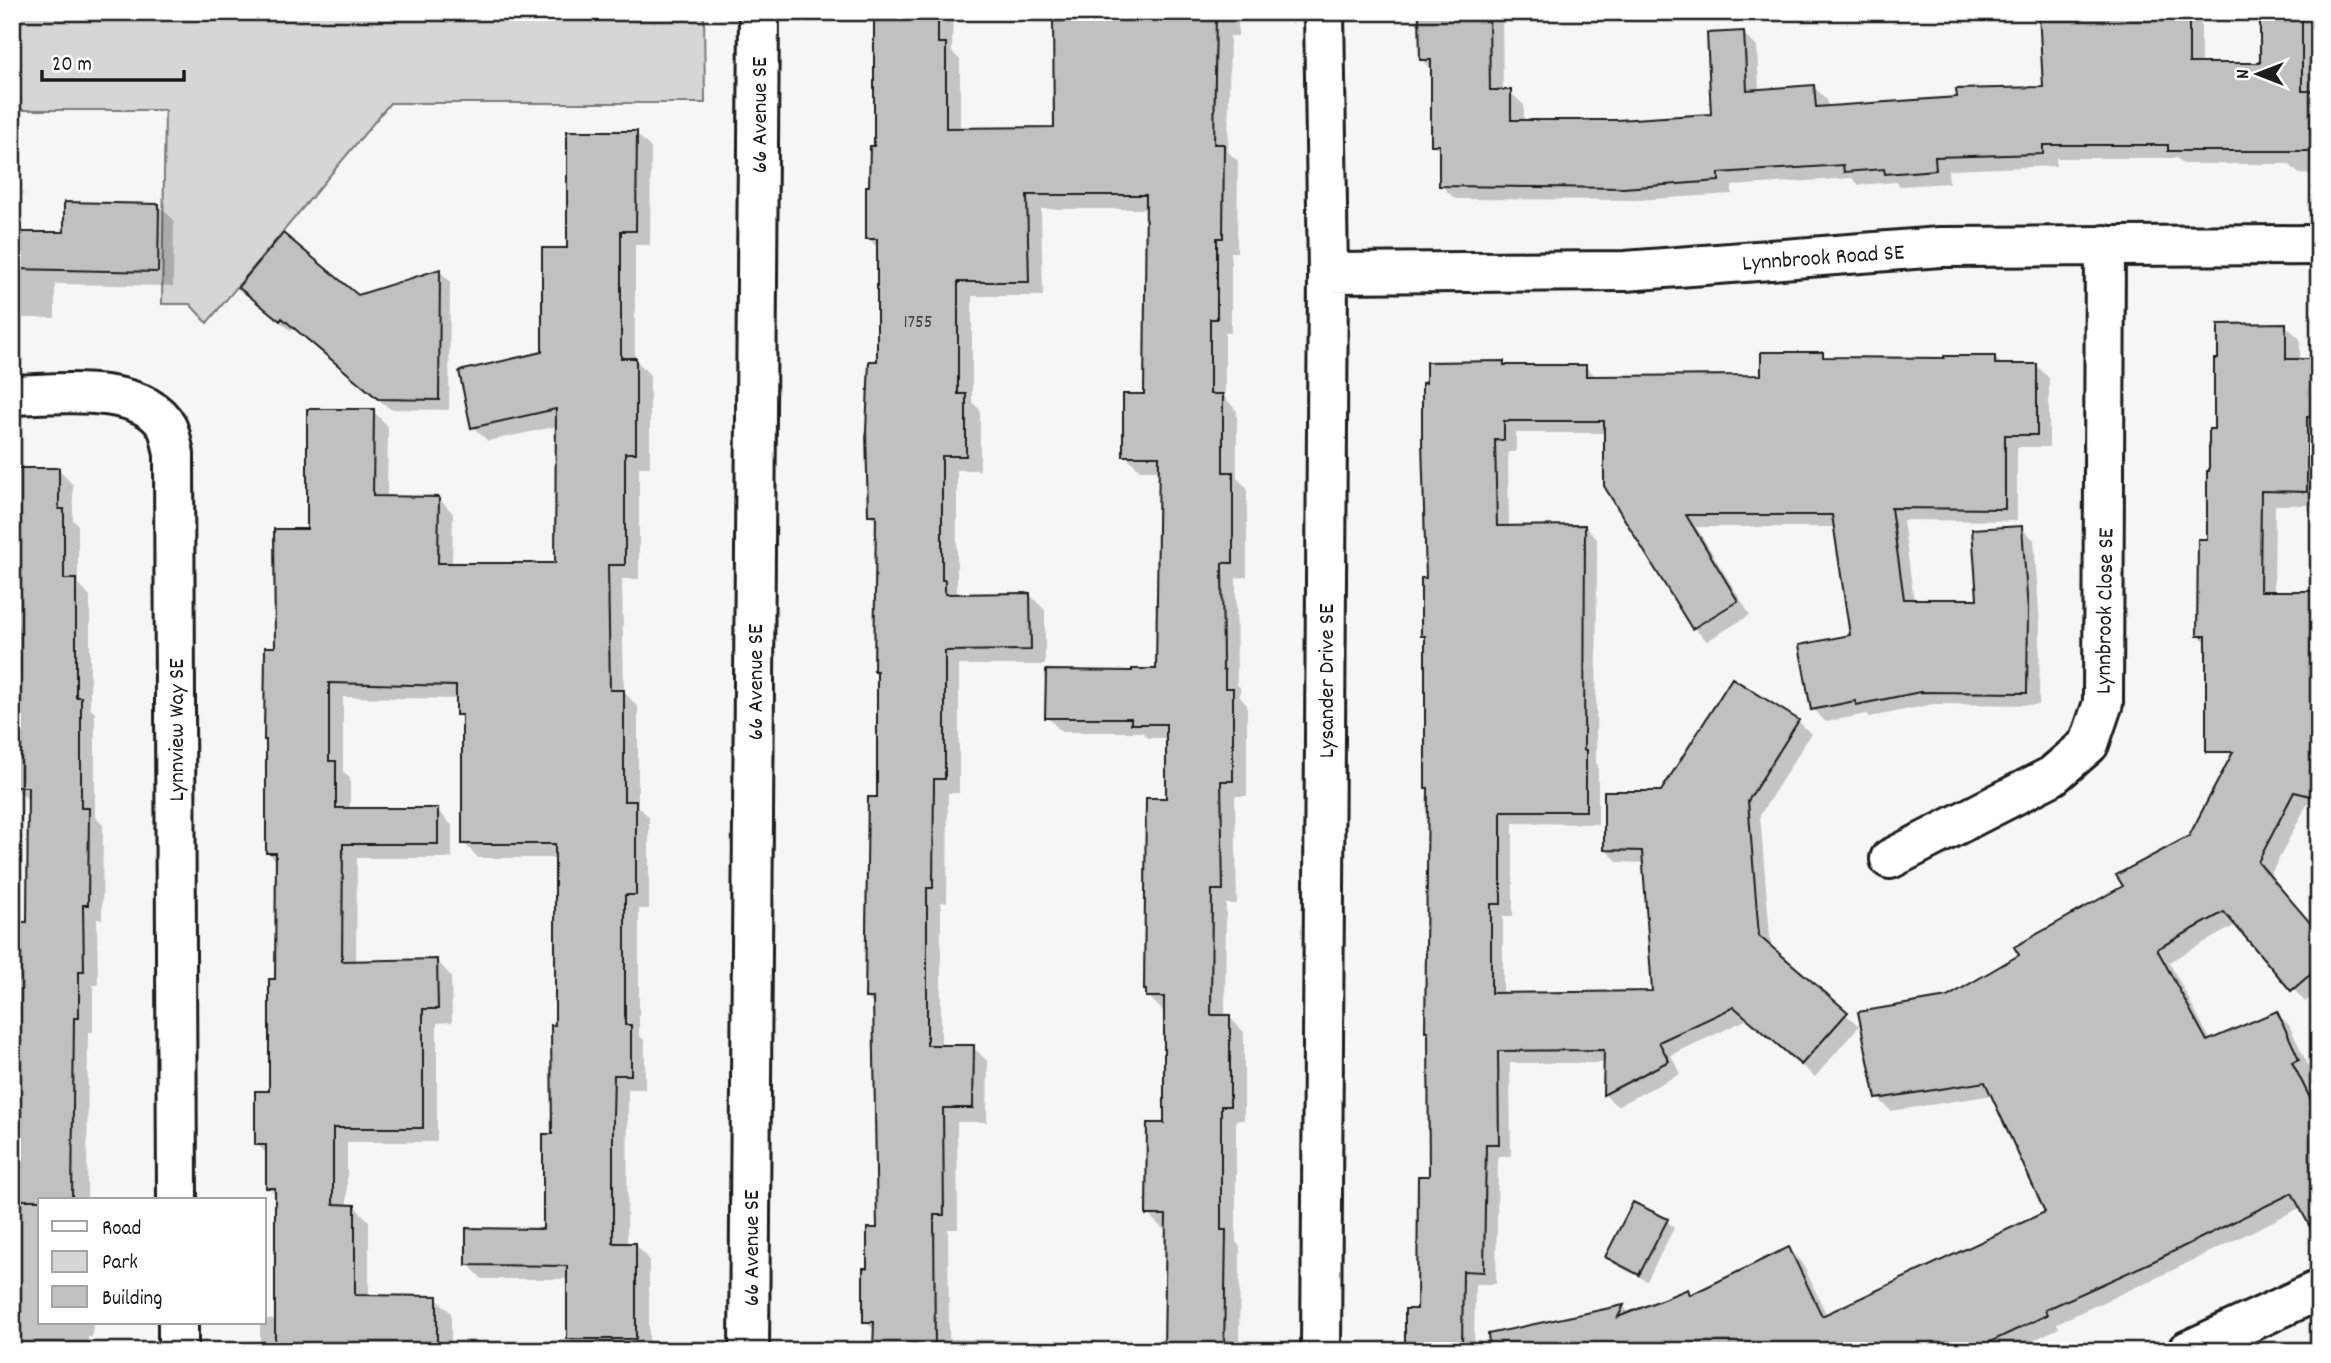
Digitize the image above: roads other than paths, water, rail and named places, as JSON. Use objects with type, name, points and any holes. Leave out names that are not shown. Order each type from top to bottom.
[{"type":"street","name":"66 Avenue SE","points":[[749,1351],[759,12]]},
{"type":"street","name":"Lysander Drive SE","points":[[1321,1351],[1328,273],[1324,12]]},
{"type":"street","name":"Lynnbrook Close SE","points":[[1891,859],[2052,776],[2090,744],[2103,703],[2105,245]]},
{"type":"street","name":"Lynnbrook Road SE","points":[[1328,273],[1625,271],[1940,247],[2319,245]]},
{"type":"street","name":"Lynnview Way SE","points":[[12,394],[100,394],[130,398],[150,409],[167,427],[174,454],[177,1198]]},
{"type":"street","points":[[2187,1351],[2319,1290]]},
{"type":"street","points":[[178,1324],[178,1351]]}]
